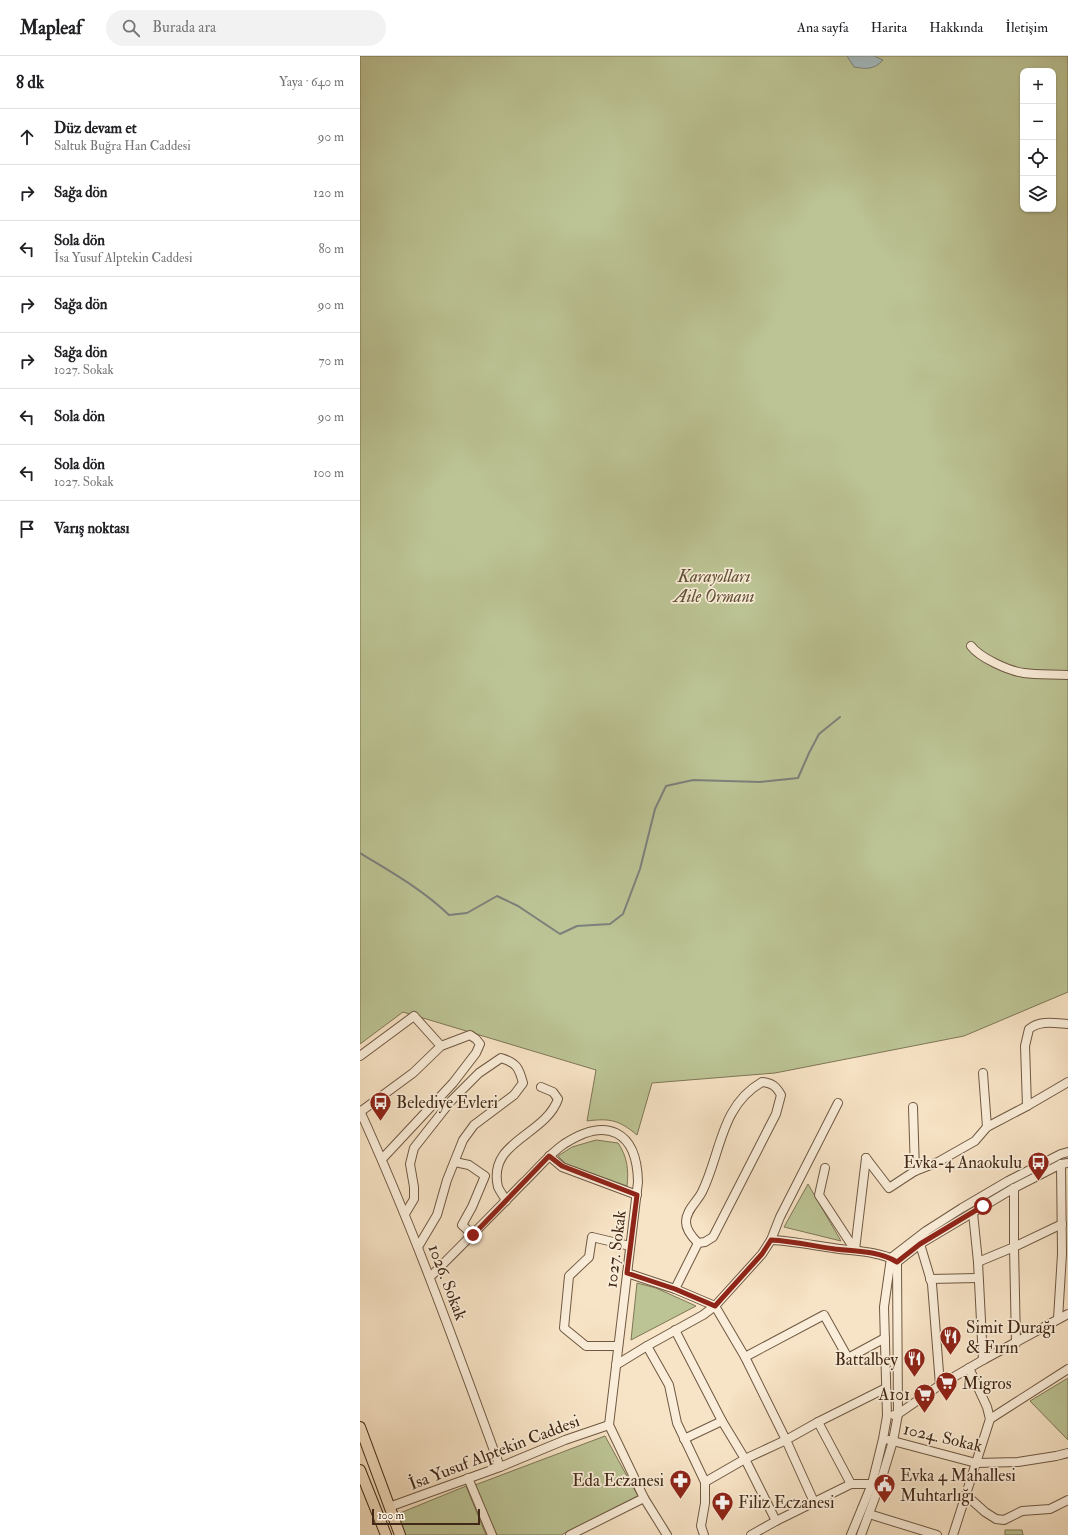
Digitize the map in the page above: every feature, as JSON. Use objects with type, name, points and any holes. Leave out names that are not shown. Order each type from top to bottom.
[{"type":"main road","points":[[360,1428],[400,1535]]},
{"type":"main road","points":[[360,1470],[386,1535]]},
{"type":"street","points":[[971,646],[976,653],[986,659],[1022,673],[1068,675]]},
{"type":"street","points":[[360,1056],[414,1016],[441,1046]]},
{"type":"street","points":[[1027,1106],[1025,1046],[1029,1029],[1034,1025],[1042,1023],[1068,1024]]},
{"type":"street","points":[[360,1112],[413,1073],[441,1046],[470,1035],[480,1044],[476,1053],[453,1083],[382,1159]]},
{"type":"street","points":[[405,1214],[414,1199],[414,1187],[410,1164],[414,1148],[451,1101],[479,1073],[501,1058],[513,1062],[520,1072],[523,1083],[514,1095],[474,1124],[464,1140],[447,1180],[437,1215],[418,1247]]},
{"type":"street","points":[[983,1073],[987,1126]]},
{"type":"street","points":[[762,1082],[769,1083],[776,1087],[781,1095],[776,1114],[713,1237],[705,1242],[698,1243],[690,1232],[686,1220],[689,1211],[702,1193],[726,1121],[742,1097],[752,1087],[762,1082]]},
{"type":"street","points":[[855,1250],[866,1158],[890,1188],[916,1171],[938,1162],[975,1141],[987,1126],[1027,1106],[1068,1082]]},
{"type":"street","points":[[506,1201],[498,1188],[497,1167],[502,1155],[511,1146],[544,1121],[554,1109],[558,1099],[553,1092],[541,1087]]},
{"type":"street","points":[[616,1365],[703,1315],[715,1306],[762,1254],[771,1240],[780,1217],[838,1104]]},
{"type":"street","points":[[913,1107],[916,1171]]},
{"type":"street","name":"1026. Sokak","points":[[360,1112],[382,1159],[430,1277],[500,1467]]},
{"type":"street","name":"1027. Sokak","points":[[430,1277],[473,1235],[549,1156],[564,1144],[580,1136],[604,1129],[619,1134],[625,1139],[633,1153],[637,1169],[637,1195],[609,1425]]},
{"type":"street","points":[[861,1535],[869,1514],[876,1484],[887,1416],[884,1307],[894,1260],[926,1231],[1008,1181],[1061,1154],[1068,1152]]},
{"type":"street","points":[[549,1156],[562,1166],[637,1195]]},
{"type":"street","points":[[455,1162],[469,1165],[485,1176],[472,1207],[462,1225],[473,1235]]},
{"type":"street","points":[[771,1240],[855,1250],[894,1260],[1014,1188],[1064,1164],[1065,1212],[1062,1224],[1065,1254],[1058,1319]]},
{"type":"street","points":[[825,1168],[819,1196],[855,1250]]},
{"type":"street","points":[[1014,1188],[1016,1342]]},
{"type":"street","points":[[973,1213],[978,1262],[983,1360]]},
{"type":"street","points":[[978,1262],[1062,1224]]},
{"type":"street","points":[[618,1346],[586,1346],[564,1328],[569,1276],[589,1258],[592,1237],[630,1246]]},
{"type":"street","points":[[675,1289],[698,1243]]},
{"type":"street","points":[[920,1244],[932,1284],[940,1385]]},
{"type":"street","points":[[851,1535],[876,1484],[893,1441],[898,1414],[894,1260]]},
{"type":"street","points":[[627,1273],[675,1289],[715,1306],[745,1357],[786,1440],[814,1502]]},
{"type":"street","points":[[930,1279],[978,1278]]},
{"type":"street","points":[[887,1416],[898,1414],[940,1385],[1068,1314]]},
{"type":"street","points":[[745,1357],[824,1315],[848,1358],[885,1338]]},
{"type":"street","points":[[675,1330],[722,1421],[745,1459],[776,1521]]},
{"type":"street","points":[[647,1346],[669,1385],[677,1422],[705,1482],[705,1503],[701,1526],[704,1535]]},
{"type":"street","points":[[953,1535],[990,1419],[987,1407],[969,1368]]},
{"type":"street","points":[[990,1419],[1068,1370]]},
{"type":"street","points":[[705,1482],[745,1459],[786,1440],[818,1422],[886,1388]]},
{"type":"street","points":[[684,1439],[722,1421]]},
{"type":"street","points":[[818,1422],[851,1484]]},
{"type":"street","points":[[609,1425],[644,1498],[667,1535]]},
{"type":"street","name":"İsa Yusuf Alptekin Caddesi","points":[[389,1507],[500,1467],[565,1440],[609,1425]]},
{"type":"street","name":"1024. Sokak","points":[[883,1439],[976,1463],[1018,1462],[1068,1453]]},
{"type":"street","points":[[468,1478],[492,1535]]},
{"type":"street","points":[[752,1535],[776,1521],[851,1484],[876,1484]]},
{"type":"street","points":[[966,1495],[985,1512],[996,1518],[1004,1520],[1022,1511],[1050,1509],[1068,1500]]},
{"type":"street","points":[[570,1535],[644,1498]]},
{"type":"street","points":[[869,1514],[937,1535]]},
{"type":"green space","name":"Karayolları Aile Ormanı","points":[[360,56],[1068,56],[1068,992],[964,1036],[775,1073],[652,1083],[637,1135],[625,1126],[614,1121],[587,1121],[596,1070],[403,1012],[360,1044]]},
{"type":"green space","points":[[596,1140],[618,1143],[627,1163],[627,1186],[566,1164],[558,1156],[572,1147]]},
{"type":"green space","points":[[808,1184],[841,1241],[784,1227]]},
{"type":"green space","points":[[637,1283],[656,1288],[696,1306],[631,1340]]},
{"type":"green space","points":[[1068,1378],[1068,1440],[1030,1401]]},
{"type":"green space","points":[[605,1436],[638,1496],[561,1535],[496,1535],[475,1485]]},
{"type":"green space","points":[[466,1486],[486,1535],[405,1535],[399,1520],[400,1513]]},
{"type":"green space","points":[[1005,1530],[1022,1530],[1023,1535],[1005,1535]]},
{"type":"water","points":[[847,56],[874,56],[883,60],[876,66],[862,68],[854,67]]},
{"type":"waterway","points":[[360,853],[417,889],[449,915],[467,913],[497,896],[518,906],[560,934],[577,926],[610,924],[623,914],[640,869],[655,809],[666,786],[693,780],[760,782],[798,778],[819,734],[840,717]]},
{"type":"place","name":"Belediye Evleri","points":[[381,1122]]},
{"type":"place","name":"Evka-4 Anaokulu","points":[[1038,1182]]},
{"type":"place","name":"Simit Durağı & Fırın","points":[[950,1356]]},
{"type":"place","name":"Battalbey","points":[[914,1378]]},
{"type":"place","name":"Migros","points":[[946,1402]]},
{"type":"place","name":"A101","points":[[925,1414]]},
{"type":"place","name":"Eda Eczanesi","points":[[680,1500]]},
{"type":"place","name":"Evka 4 Mahallesi Muhtarlığı","points":[[884,1504]]},
{"type":"place","name":"Filiz Eczanesi","points":[[722,1522]]},
{"type":"route","points":[[473,1235],[549,1156],[562,1166],[637,1195],[627,1273],[675,1289],[715,1306],[762,1254],[771,1240],[855,1250],[891,1258],[897,1262],[920,1244],[983,1206]]}]
